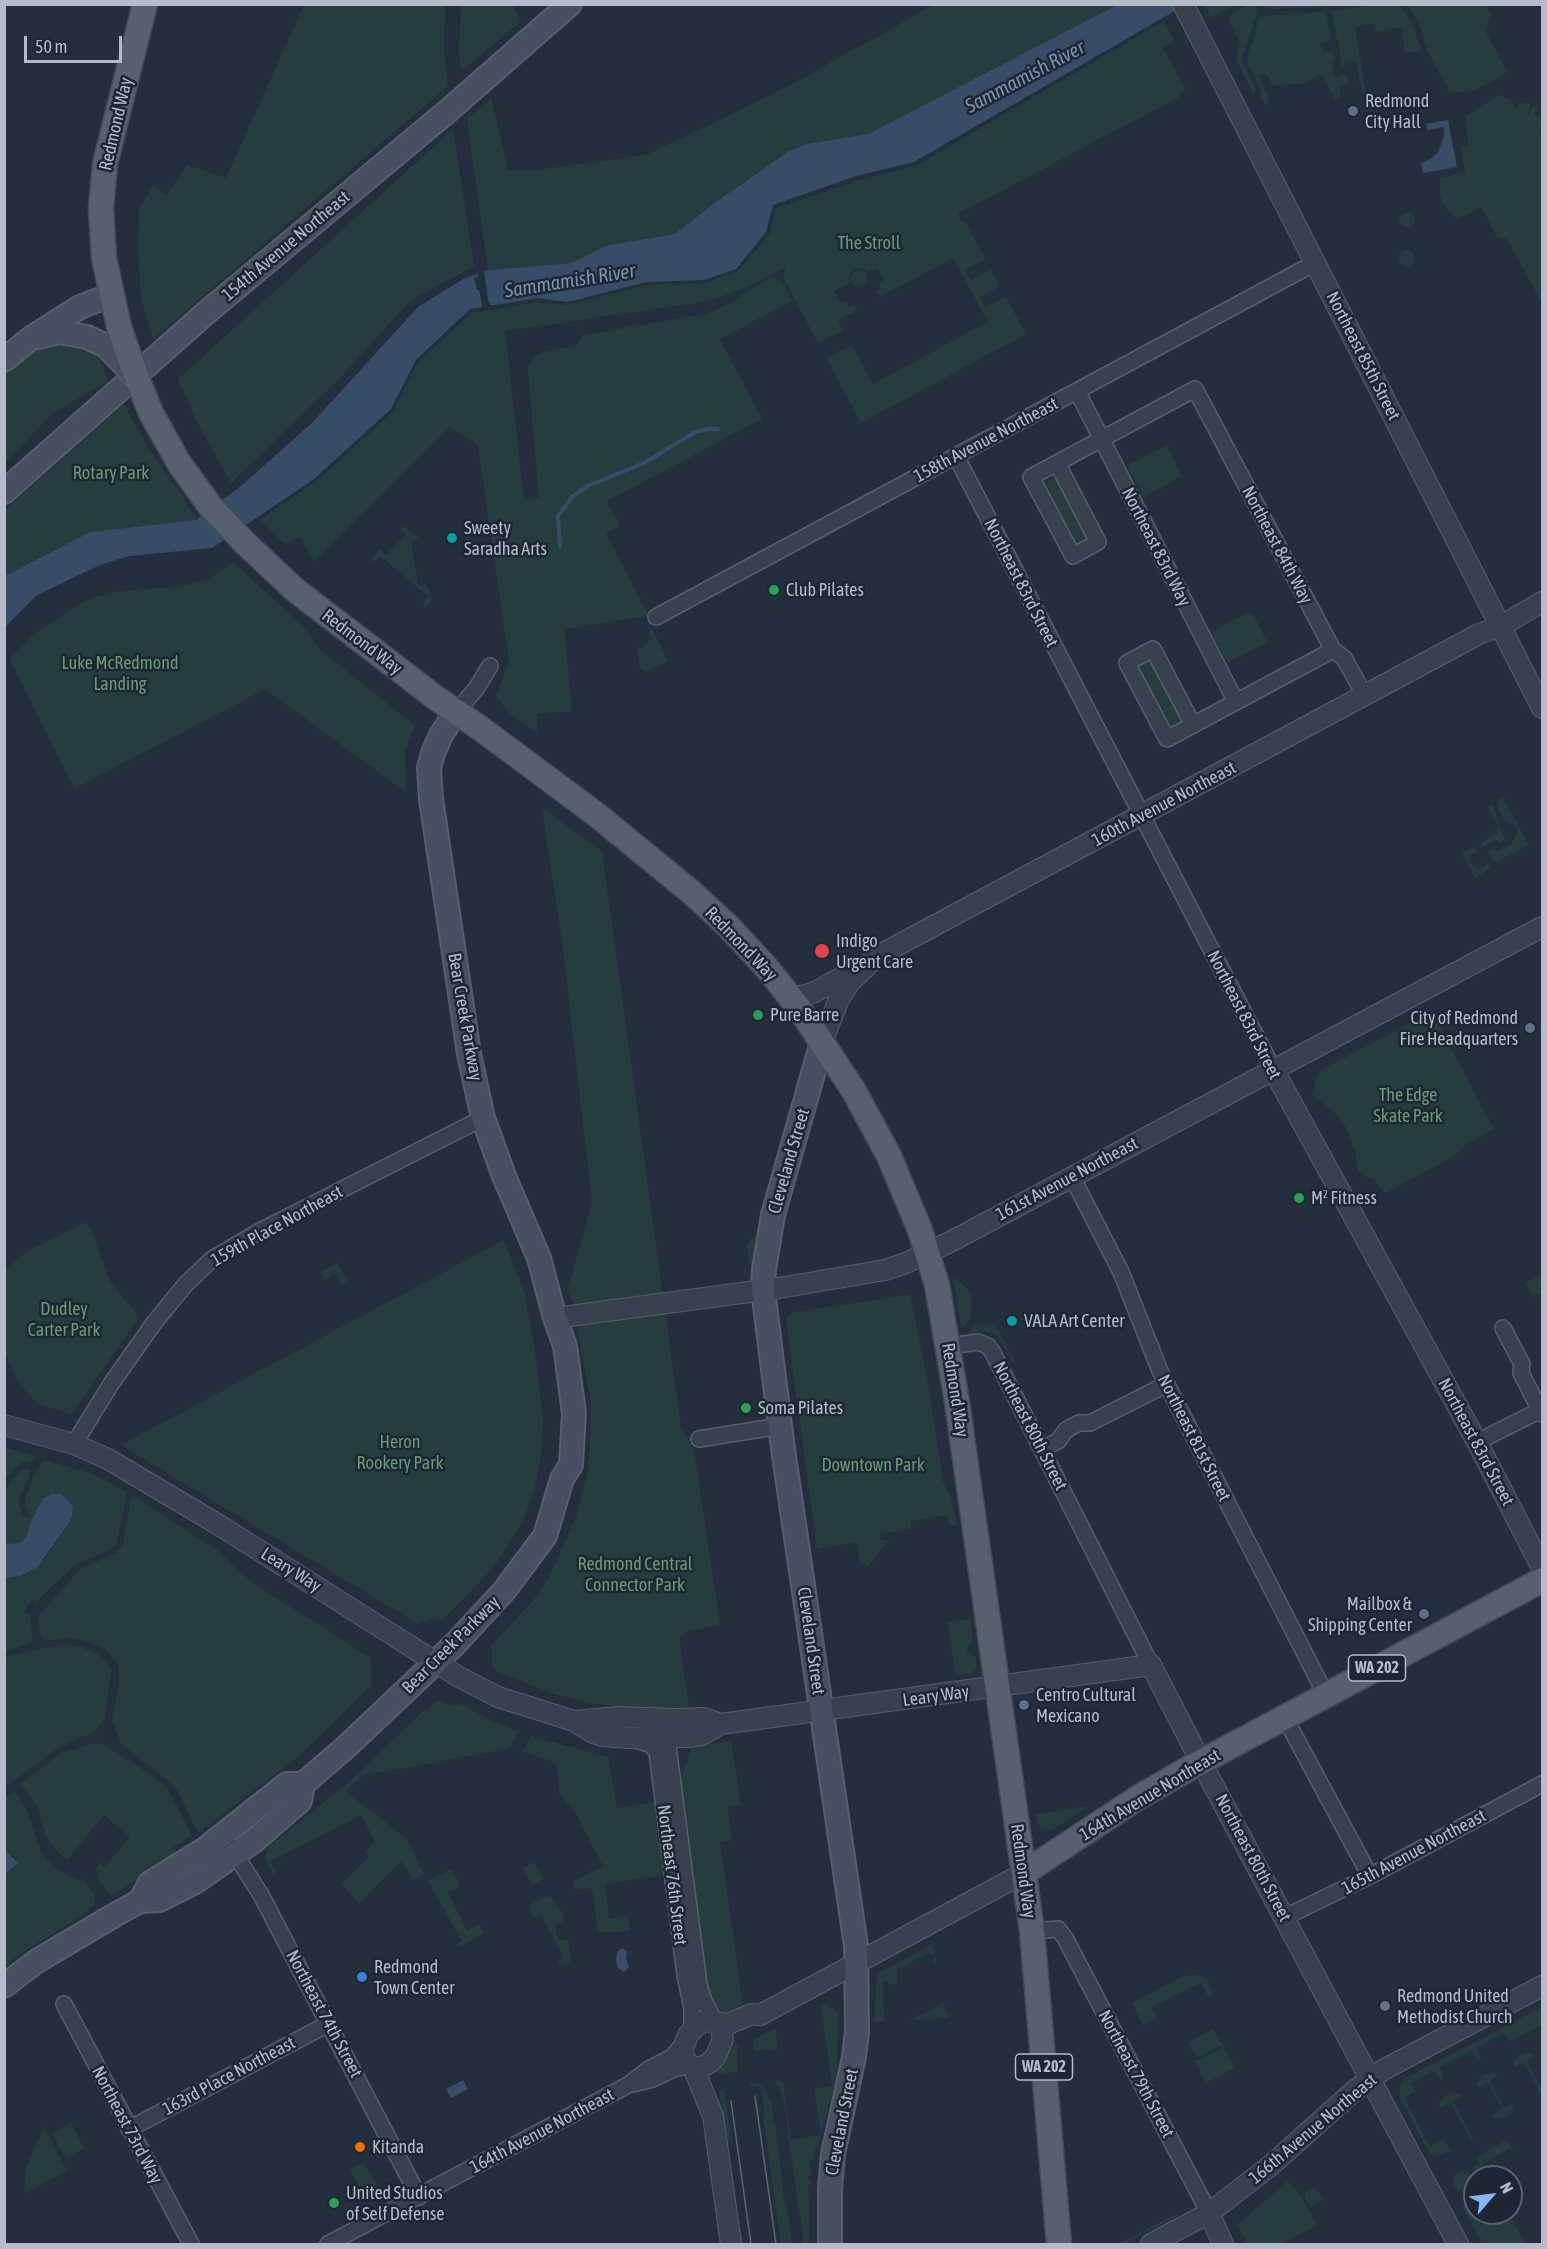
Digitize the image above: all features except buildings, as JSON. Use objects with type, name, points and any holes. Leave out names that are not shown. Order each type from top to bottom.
[{"type":"main road","name":"Redmond Way","points":[[145,4],[105,164],[102,218],[104,258],[111,295],[112,336],[137,378],[151,413],[179,463],[210,506],[294,589],[597,815],[691,892],[727,925],[790,996],[822,1042],[854,1091],[889,1156],[910,1203],[928,1254],[940,1298],[949,1346],[998,1687],[1032,1931],[1059,2244]]},
{"type":"main road","name":"154th Avenue Northeast","points":[[4,492],[207,312],[449,110],[570,4]]},
{"type":"main road","points":[[4,360],[31,338],[80,307],[111,295]]},
{"type":"main road","points":[[31,338],[59,332],[87,337],[112,336]]},
{"type":"main road","name":"Bear Creek Parkway","points":[[4,1986],[37,1961],[140,1901],[159,1900],[179,1891],[235,1854],[300,1801],[303,1784],[346,1747],[455,1644],[504,1591],[545,1536],[562,1479],[571,1465],[574,1413],[565,1346],[539,1258],[504,1176],[483,1118],[469,1054],[431,799],[429,768],[441,735],[456,712]]},
{"type":"main road","name":"Cleveland Street","points":[[822,1042],[773,1215],[764,1269],[764,1290],[780,1426],[856,1946],[857,2019],[854,2057],[833,2154],[830,2189],[830,2244]]},
{"type":"main road","name":"164th Avenue Northeast","points":[[1024,1872],[1143,1794],[1542,1580]]},
{"type":"main road","name":"Bear Creek Parkway","points":[[140,1901],[150,1883],[222,1836],[287,1784],[303,1784]]},
{"type":"street","name":"Northeast 85th Street","points":[[1183,4],[1542,708]]},
{"type":"street","name":"158th Avenue Northeast","points":[[656,617],[1315,263]]},
{"type":"street","name":"Northeast 84th Way","points":[[1102,439],[1195,389],[1333,650],[1344,658],[1365,696]]},
{"type":"street","name":"Northeast 83rd Way","points":[[1077,391],[1134,507],[1236,702]]},
{"type":"street","points":[[1057,463],[1098,542],[1073,556],[1031,477],[1057,463],[1102,439]]},
{"type":"street","name":"Northeast 83rd Street","points":[[956,456],[1273,1069],[1477,1442],[1542,1568]]},
{"type":"street","name":"160th Avenue Northeast","points":[[822,1042],[839,999],[860,972],[887,951],[1479,633],[1501,626],[1542,602]]},
{"type":"street","points":[[1193,725],[1153,649],[1127,663],[1167,739],[1333,650]]},
{"type":"street","points":[[456,712],[476,689],[490,666]]},
{"type":"street","name":"161st Avenue Northeast","points":[[555,1318],[764,1290],[885,1270],[928,1254],[1542,927]]},
{"type":"street","points":[[790,996],[808,994],[842,977],[860,972]]},
{"type":"street","name":"159th Place Northeast","points":[[74,1444],[111,1384],[154,1323],[185,1285],[212,1259],[258,1233],[483,1118]]},
{"type":"street","name":"Northeast 81st Street","points":[[1072,1177],[1121,1272],[1167,1384],[1326,1695]]},
{"type":"street","points":[[1477,1442],[1542,1412],[1536,1387],[1521,1373],[1522,1364],[1503,1328]]},
{"type":"street","name":"Northeast 80th Street","points":[[949,1346],[975,1341],[988,1346],[1201,1762],[1458,2244]]},
{"type":"street","points":[[1042,1449],[1058,1441],[1066,1430],[1079,1424],[1090,1423],[1167,1384]]},
{"type":"street","name":"Leary Way","points":[[4,1425],[74,1444],[108,1459],[209,1519],[435,1663],[498,1697],[574,1721],[603,1736],[667,1738],[702,1735],[721,1724],[1151,1665]]},
{"type":"street","points":[[699,1438],[780,1426]]},
{"type":"street","points":[[598,1718],[619,1724],[655,1727],[661,1729],[667,1738]]},
{"type":"street","name":"Leary Way","points":[[574,1721],[598,1718],[703,1718],[721,1724]]},
{"type":"street","points":[[1285,1718],[1370,1876]]},
{"type":"street","name":"Northeast 76th Street","points":[[629,1738],[650,1744],[657,1752],[685,1975],[692,2008],[688,2037]]},
{"type":"street","name":"Northeast 76th Street","points":[[667,1738],[699,1985],[704,2001],[716,2023]]},
{"type":"street","name":"165th Avenue Northeast","points":[[1285,1917],[1370,1876],[1542,1784]]},
{"type":"street","name":"Northeast 74th Street","points":[[222,1836],[261,1895],[419,2197]]},
{"type":"street","name":"164th Avenue Northeast","points":[[716,2023],[731,2023],[752,2014],[760,2015],[1024,1872]]},
{"type":"street","name":"Northeast 79th Street","points":[[1032,1931],[1058,1929],[1065,1938],[1223,2244]]},
{"type":"street","name":"166th Avenue Northeast","points":[[1151,2244],[1209,2213],[1270,2166],[1383,2070],[1542,1986]]},
{"type":"street","name":"Northeast 73rd Way","points":[[64,2004],[190,2244]]},
{"type":"street","name":"164th Avenue Northeast","points":[[718,2054],[732,2038],[757,2023],[760,2015]]},
{"type":"street","points":[[713,2116],[717,2099],[713,2074],[723,2033],[716,2023],[705,2021],[688,2037],[684,2058],[692,2067],[713,2116],[731,2244]]},
{"type":"street","name":"163rd Place Northeast","points":[[129,2129],[328,2024]]},
{"type":"street","name":"164th Avenue Northeast","points":[[328,2244],[628,2085],[649,2069],[672,2057],[688,2037]]},
{"type":"street","points":[[692,2067],[706,2066],[718,2054]]},
{"type":"street","name":"164th Avenue Northeast","points":[[628,2085],[653,2079],[676,2068],[692,2067]]},
{"type":"green space","points":[[1249,4],[1257,5],[1257,12],[1242,60],[1256,90],[1254,95],[1236,59],[1240,42],[1229,21],[1231,15]]},
{"type":"green space","points":[[1263,4],[1340,5],[1271,9],[1263,7]]},
{"type":"green space","points":[[304,5],[445,5],[444,49],[448,86],[153,339],[141,297],[138,251],[139,209],[153,186],[167,195],[187,165],[226,178]]},
{"type":"green space","points":[[461,5],[514,5],[520,22],[462,71],[459,53]]},
{"type":"green space","points":[[934,5],[1117,5],[868,134],[806,144],[675,234],[605,246],[572,263],[488,270],[467,119],[491,98],[508,170],[537,170],[646,155],[781,90]]},
{"type":"green space","points":[[1204,5],[1235,5],[1211,18]]},
{"type":"green space","points":[[1374,5],[1400,5],[1411,22],[1422,51],[1405,53],[1401,27],[1376,32],[1374,23],[1355,27],[1368,105],[1366,94],[1362,94],[1356,61],[1345,62],[1345,67],[1341,68],[1339,40],[1337,40],[1332,11]]},
{"type":"green space","points":[[1408,5],[1486,5],[1491,14],[1486,32],[1507,71],[1474,90],[1450,93],[1427,50],[1420,26]]},
{"type":"green space","points":[[1326,11],[1331,41],[1320,43],[1322,53],[1334,52],[1335,58],[1332,59],[1335,78],[1346,74],[1348,84],[1339,86],[1341,98],[1335,100],[1322,74],[1304,83],[1282,86],[1272,84],[1266,73],[1259,76],[1269,97],[1265,105],[1247,61],[1260,17]]},
{"type":"green space","name":"The Stroll","points":[[1164,21],[1174,41],[1163,48],[1186,89],[1179,93],[1181,96],[958,214],[962,222],[965,221],[985,259],[966,270],[971,280],[991,270],[1000,286],[980,297],[985,307],[1006,297],[1026,334],[861,423],[826,358],[852,345],[873,384],[988,322],[953,258],[880,297],[876,291],[881,289],[879,283],[884,280],[878,268],[868,272],[854,268],[850,272],[850,282],[834,291],[841,304],[846,302],[849,307],[854,304],[857,310],[838,320],[843,330],[818,343],[784,279],[785,267],[755,284],[710,301],[505,331],[524,499],[539,498],[528,367],[535,357],[543,352],[577,345],[583,335],[706,314],[733,302],[773,277],[782,281],[792,301],[720,339],[762,419],[607,501],[620,526],[606,534],[649,616],[564,629],[572,711],[537,714],[537,733],[508,712],[496,696],[509,661],[478,445],[450,427],[314,562],[301,537],[285,544],[260,520],[318,480],[393,412],[419,361],[472,313],[537,302],[568,305],[646,285],[706,283],[738,271],[770,233],[776,208],[856,181],[917,165]]},
{"type":"green space","points":[[1499,95],[1510,99],[1516,109],[1522,102],[1531,104],[1526,121],[1533,105],[1538,106],[1535,115],[1542,117],[1540,134],[1542,139],[1542,303],[1507,239],[1498,238],[1481,207],[1455,218],[1443,203],[1440,195],[1440,178],[1465,173],[1461,146],[1469,145],[1465,116]]},
{"type":"green space","points":[[453,129],[474,266],[410,301],[337,381],[231,483],[197,422],[178,379]]},
{"type":"green space","points":[[1404,212],[1410,212],[1415,220],[1413,226],[1404,228],[1399,223],[1399,217]]},
{"type":"green space","points":[[1407,250],[1415,258],[1407,266],[1399,258]]},
{"type":"green space","points":[[859,270],[865,272],[867,278],[865,284],[859,286],[853,284],[851,278],[853,272]]},
{"type":"green space","points":[[52,341],[84,347],[99,358],[108,381],[53,413],[5,463],[5,370],[35,346]]},
{"type":"green space","name":"Rotary Park","points":[[124,404],[148,448],[183,497],[196,520],[90,532],[5,576],[4,511]]},
{"type":"green space","points":[[1167,445],[1181,475],[1144,497],[1127,466]]},
{"type":"green space","points":[[1059,475],[1091,542],[1077,549],[1040,485]]},
{"type":"green space","points":[[403,526],[419,538],[411,542],[418,585],[426,584],[432,599],[426,607],[422,605],[428,596],[380,556],[374,562],[372,561],[372,556],[379,549],[386,555],[406,534],[401,528]]},
{"type":"green space","name":"Luke McRedmond Landing","points":[[233,562],[308,631],[318,648],[414,725],[405,752],[406,792],[265,689],[74,789],[10,659],[35,633],[84,602],[121,591],[182,586],[207,581]]},
{"type":"green space","points":[[1247,613],[1254,616],[1267,642],[1228,663],[1211,632]]},
{"type":"green space","points":[[651,627],[668,661],[645,672],[640,667],[637,647],[641,650],[648,641],[651,641],[649,628]]},
{"type":"green space","points":[[1149,655],[1186,720],[1167,730],[1135,663]]},
{"type":"green space","points":[[1503,797],[1529,845],[1494,863],[1488,852],[1494,848],[1498,851],[1512,843],[1518,830],[1515,824],[1506,823],[1498,807],[1499,800]]},
{"type":"green space","points":[[1492,805],[1505,840],[1499,843],[1497,840],[1483,847],[1481,843],[1497,833],[1495,830],[1499,828],[1488,807]]},
{"type":"green space","name":"Redmond Central Connector Park","points":[[542,808],[602,851],[681,1428],[694,1450],[720,1625],[688,1631],[679,1638],[689,1707],[664,1711],[589,1703],[554,1694],[493,1670],[491,1645],[533,1601],[549,1577],[576,1517],[589,1467],[591,1401],[573,1304],[568,1290],[592,1202],[563,948]]},
{"type":"green space","points":[[1474,847],[1477,852],[1472,855],[1470,861],[1473,867],[1479,870],[1485,866],[1487,861],[1491,868],[1475,878],[1462,853]]},
{"type":"green space","name":"The Edge Skate Park","points":[[1432,1012],[1494,1129],[1467,1144],[1454,1156],[1388,1192],[1384,1192],[1376,1181],[1358,1171],[1355,1151],[1345,1126],[1335,1112],[1312,1095],[1319,1071]]},
{"type":"green space","name":"Dudley Carter Park","points":[[86,1222],[90,1226],[109,1280],[139,1317],[72,1414],[38,1404],[18,1383],[5,1353],[5,1271],[25,1253]]},
{"type":"green space","points":[[756,1237],[757,1247],[753,1268],[749,1261],[747,1244]]},
{"type":"green space","name":"Heron Rookery Park","points":[[504,1240],[524,1292],[535,1351],[543,1419],[541,1453],[535,1488],[524,1519],[493,1568],[443,1620],[432,1618],[418,1624],[121,1445]]},
{"type":"green space","points":[[338,1263],[348,1282],[341,1285],[336,1273],[332,1273],[325,1280],[320,1272]]},
{"type":"green space","points":[[1542,1274],[1542,1299],[1539,1293],[1533,1297],[1526,1283]]},
{"type":"green space","points":[[953,1276],[967,1288],[972,1300],[971,1317],[963,1327],[960,1322]]},
{"type":"green space","name":"Downtown Park","points":[[910,1294],[927,1377],[943,1482],[951,1497],[956,1526],[949,1525],[948,1515],[911,1521],[911,1529],[880,1534],[881,1541],[889,1540],[867,1567],[864,1563],[860,1564],[857,1542],[817,1549],[786,1318],[792,1313]]},
{"type":"green space","points":[[975,1324],[985,1326],[995,1324],[1015,1362],[1013,1363],[997,1336],[989,1332],[969,1332]]},
{"type":"green space","points":[[5,1447],[36,1456],[32,1462],[22,1462],[5,1479]]},
{"type":"green space","points":[[44,1460],[93,1474],[127,1492],[117,1542],[113,1548],[77,1563],[36,1602],[32,1599],[24,1613],[30,1615],[33,1642],[5,1651],[5,1578],[45,1559],[67,1526],[37,1509],[27,1536],[20,1543],[5,1544],[4,1490],[20,1471],[27,1468],[30,1471],[20,1495],[19,1506],[22,1515],[28,1519],[31,1514],[26,1510],[25,1501],[33,1476]]},
{"type":"green space","points":[[132,1495],[220,1552],[237,1570],[265,1591],[371,1658],[371,1686],[299,1756],[198,1833],[178,1791],[164,1777],[121,1744],[112,1719],[119,1684],[118,1664],[105,1649],[84,1640],[43,1639],[40,1633],[38,1617],[80,1569],[116,1553],[123,1544]]},
{"type":"green space","points":[[970,1619],[973,1641],[966,1651],[976,1658],[976,1669],[971,1674],[963,1675],[955,1672],[948,1622]]},
{"type":"green space","points":[[66,1645],[81,1647],[96,1653],[106,1661],[111,1671],[105,1718],[96,1731],[61,1746],[5,1787],[5,1658],[26,1651]]},
{"type":"green space","points":[[437,1701],[443,1701],[448,1706],[460,1704],[494,1722],[518,1731],[511,1748],[362,1776],[346,1792],[407,1839],[424,1874],[413,1880],[401,1861],[359,1904],[342,1884],[370,1856],[365,1851],[375,1842],[361,1815],[271,1861],[276,1873],[273,1875],[265,1859],[267,1848],[355,1777],[423,1711],[429,1709]]},
{"type":"green space","points":[[531,1736],[608,1757],[617,1808],[654,1802],[663,1875],[605,1884],[609,1919],[628,1916],[630,1931],[598,1933],[593,1892],[589,1888],[576,1890],[572,1882],[603,1866],[575,1812],[559,1793],[555,1762],[523,1752]]},
{"type":"green space","points":[[731,1741],[741,1805],[727,1807],[732,1840],[720,1842],[744,2013],[733,2018],[717,2013],[706,1994],[680,1782],[691,1748]]},
{"type":"green space","points":[[95,1743],[103,1744],[153,1776],[167,1788],[192,1836],[173,1847],[177,1854],[111,1896],[100,1883],[96,1869],[99,1863],[105,1867],[130,1837],[104,1815],[67,1860],[46,1837],[38,1808],[21,1784],[61,1753]]},
{"type":"green space","points":[[15,1791],[27,1811],[41,1852],[54,1867],[68,1876],[85,1881],[94,1895],[95,1903],[87,1912],[16,1957],[5,1967],[5,1874],[13,1869],[16,1858],[5,1849],[5,1797]]},
{"type":"green space","points":[[1089,1806],[1052,1830],[1042,1830],[1037,1823],[1036,1814]]},
{"type":"green space","points":[[534,1862],[543,1879],[532,1885],[523,1867]]},
{"type":"green space","points":[[451,1869],[460,1886],[448,1893],[467,1930],[480,1924],[484,1933],[458,1947],[456,1945],[462,1941],[428,1881]]},
{"type":"green space","points":[[547,1896],[551,1897],[563,1914],[564,1922],[555,1924],[558,1941],[568,1939],[571,1958],[567,1966],[557,1962],[564,1958],[541,1915],[534,1919],[530,1911],[531,1904]]},
{"type":"green space","points":[[932,1944],[936,1963],[934,1963],[933,1954],[928,1953],[897,1970],[897,1982],[892,1985],[883,1981],[884,2022],[874,2022],[877,1974]]},
{"type":"green space","points":[[1196,1974],[1207,1979],[1214,1995],[1209,1998],[1201,1982],[1152,2007],[1157,2018],[1143,2025],[1132,2003],[1182,1977]]},
{"type":"green space","points":[[943,2003],[949,2017],[911,2020]]},
{"type":"green space","points":[[821,2004],[828,2004],[838,2013],[837,2064],[835,2081],[819,2143],[813,2160],[810,2160],[809,2169],[812,2170],[811,2176],[808,2176],[808,2179],[811,2179],[807,2195],[809,2195],[809,2242],[803,2243],[801,2230],[803,2229],[798,2206],[800,2205],[798,2205],[794,2176],[791,2154],[793,2154],[790,2153],[786,2111],[781,2091],[774,2080],[783,2081],[791,2140],[821,2135],[814,2089],[832,2086]]},
{"type":"green space","points":[[1542,2007],[1542,2025],[1510,2042],[1505,2033],[1476,2048],[1481,2058],[1477,2060],[1471,2051],[1440,2067],[1444,2078],[1440,2080],[1434,2071],[1411,2083],[1416,2091],[1404,2098],[1430,2146],[1444,2138],[1451,2151],[1431,2156],[1401,2100],[1399,2094],[1401,2083],[1406,2078]]},
{"type":"green space","points":[[775,2028],[778,2048],[754,2051],[753,2041]]},
{"type":"green space","points":[[1214,2029],[1222,2045],[1197,2058],[1188,2042]]},
{"type":"green space","points":[[737,2042],[737,2054],[733,2055],[737,2055],[738,2072],[718,2073],[721,2063]]},
{"type":"green space","points":[[1224,2047],[1235,2068],[1206,2083],[1195,2061]]},
{"type":"green space","points":[[1529,2052],[1535,2056],[1527,2061],[1542,2091],[1542,2097],[1524,2062],[1514,2067],[1513,2064],[1517,2056]]},
{"type":"green space","points":[[1492,2072],[1498,2076],[1490,2081],[1504,2108],[1513,2104],[1514,2107],[1511,2114],[1504,2118],[1494,2118],[1492,2115],[1502,2109],[1487,2082],[1478,2087],[1476,2084],[1481,2076]]},
{"type":"green space","points":[[750,2083],[761,2083],[771,2101],[783,2196],[787,2207],[785,2207],[792,2244],[781,2244],[763,2117],[765,2116],[761,2086],[751,2087]]},
{"type":"green space","points":[[724,2089],[733,2146],[726,2136],[719,2090]]},
{"type":"green space","points":[[1452,2093],[1460,2094],[1461,2097],[1453,2101],[1473,2139],[1471,2141],[1451,2103],[1441,2108],[1439,2105],[1444,2096]]},
{"type":"green space","points":[[71,2123],[84,2148],[66,2158],[52,2133]]},
{"type":"green space","points":[[44,2127],[66,2169],[65,2172],[24,2194],[26,2168]]},
{"type":"green space","points":[[1507,2140],[1512,2147],[1519,2144],[1483,2165],[1476,2165],[1479,2163],[1476,2157]]},
{"type":"green space","points":[[364,2162],[381,2194],[366,2201],[350,2169]]},
{"type":"green space","points":[[1463,2171],[1463,2191],[1456,2188],[1453,2181],[1459,2172]]},
{"type":"green space","points":[[1288,2181],[1304,2201],[1317,2225],[1282,2244],[1248,2244],[1237,2225]]},
{"type":"green space","points":[[1314,2187],[1323,2199],[1310,2207],[1305,2192]]},
{"type":"green space","points":[[1176,2214],[1178,2216],[1124,2244],[1118,2244]]},
{"type":"green space","points":[[1472,2225],[1515,2225],[1525,2243],[1482,2244]]},
{"type":"water","name":"Sammamish River","points":[[1117,5],[1185,5],[914,162],[856,176],[773,205],[766,232],[736,269],[704,280],[646,282],[568,302],[538,298],[470,309],[416,360],[391,409],[314,479],[212,548],[129,556],[100,565],[37,595],[5,627],[5,576],[90,532],[196,520],[241,486],[312,423],[418,307],[463,279],[488,270],[572,263],[605,246],[675,234],[716,202],[788,152],[806,144],[868,134]]},
{"type":"water","points":[[1448,120],[1457,167],[1423,173],[1421,163],[1431,159],[1438,152],[1444,136],[1444,127],[1428,130],[1426,124]]},
{"type":"water","points":[[52,1494],[60,1494],[73,1507],[67,1526],[37,1567],[20,1576],[5,1578],[5,1544],[20,1543],[27,1536],[37,1509],[44,1498]]},
{"type":"water","points":[[5,1849],[18,1863],[5,1874]]},
{"type":"water","points":[[622,1948],[627,1951],[626,1959],[629,1967],[624,1972],[618,1968],[616,1960],[617,1952]]},
{"type":"water","points":[[463,2080],[468,2089],[451,2098],[446,2089]]},
{"type":"pier","points":[[484,269],[488,300],[492,309],[483,310],[474,278],[478,277],[477,271]]},
{"type":"waterway","points":[[560,546],[558,516],[572,497],[588,486],[644,463],[695,432],[718,429]]},
{"type":"tram line","points":[[755,2096],[776,2244]]},
{"type":"tram line","points":[[731,2101],[751,2244]]},
{"type":"place","name":"Redmond City Hall","points":[[1353,111]]},
{"type":"place","name":"Sweety Saradha Arts","points":[[452,538]]},
{"type":"place","name":"Club Pilates","points":[[774,590]]},
{"type":"place","name":"Indigo Urgent Care","points":[[822,951]]},
{"type":"place","name":"Pure Barre","points":[[758,1015]]},
{"type":"place","name":"City of Redmond Fire Headquarters","points":[[1530,1028]]},
{"type":"place","name":"M² Fitness","points":[[1299,1198]]},
{"type":"place","name":"VALA Art Center","points":[[1012,1321]]},
{"type":"place","name":"Soma Pilates","points":[[746,1408]]},
{"type":"place","name":"Mailbox & Shipping Center","points":[[1424,1614]]},
{"type":"place","name":"Centro Cultural Mexicano","points":[[1024,1705]]},
{"type":"place","name":"Redmond Town Center","points":[[362,1977]]},
{"type":"place","name":"Redmond United Methodist Church","points":[[1385,2006]]},
{"type":"place","name":"Kitanda","points":[[360,2147]]},
{"type":"place","name":"United Studios of Self Defense","points":[[334,2203]]}]
